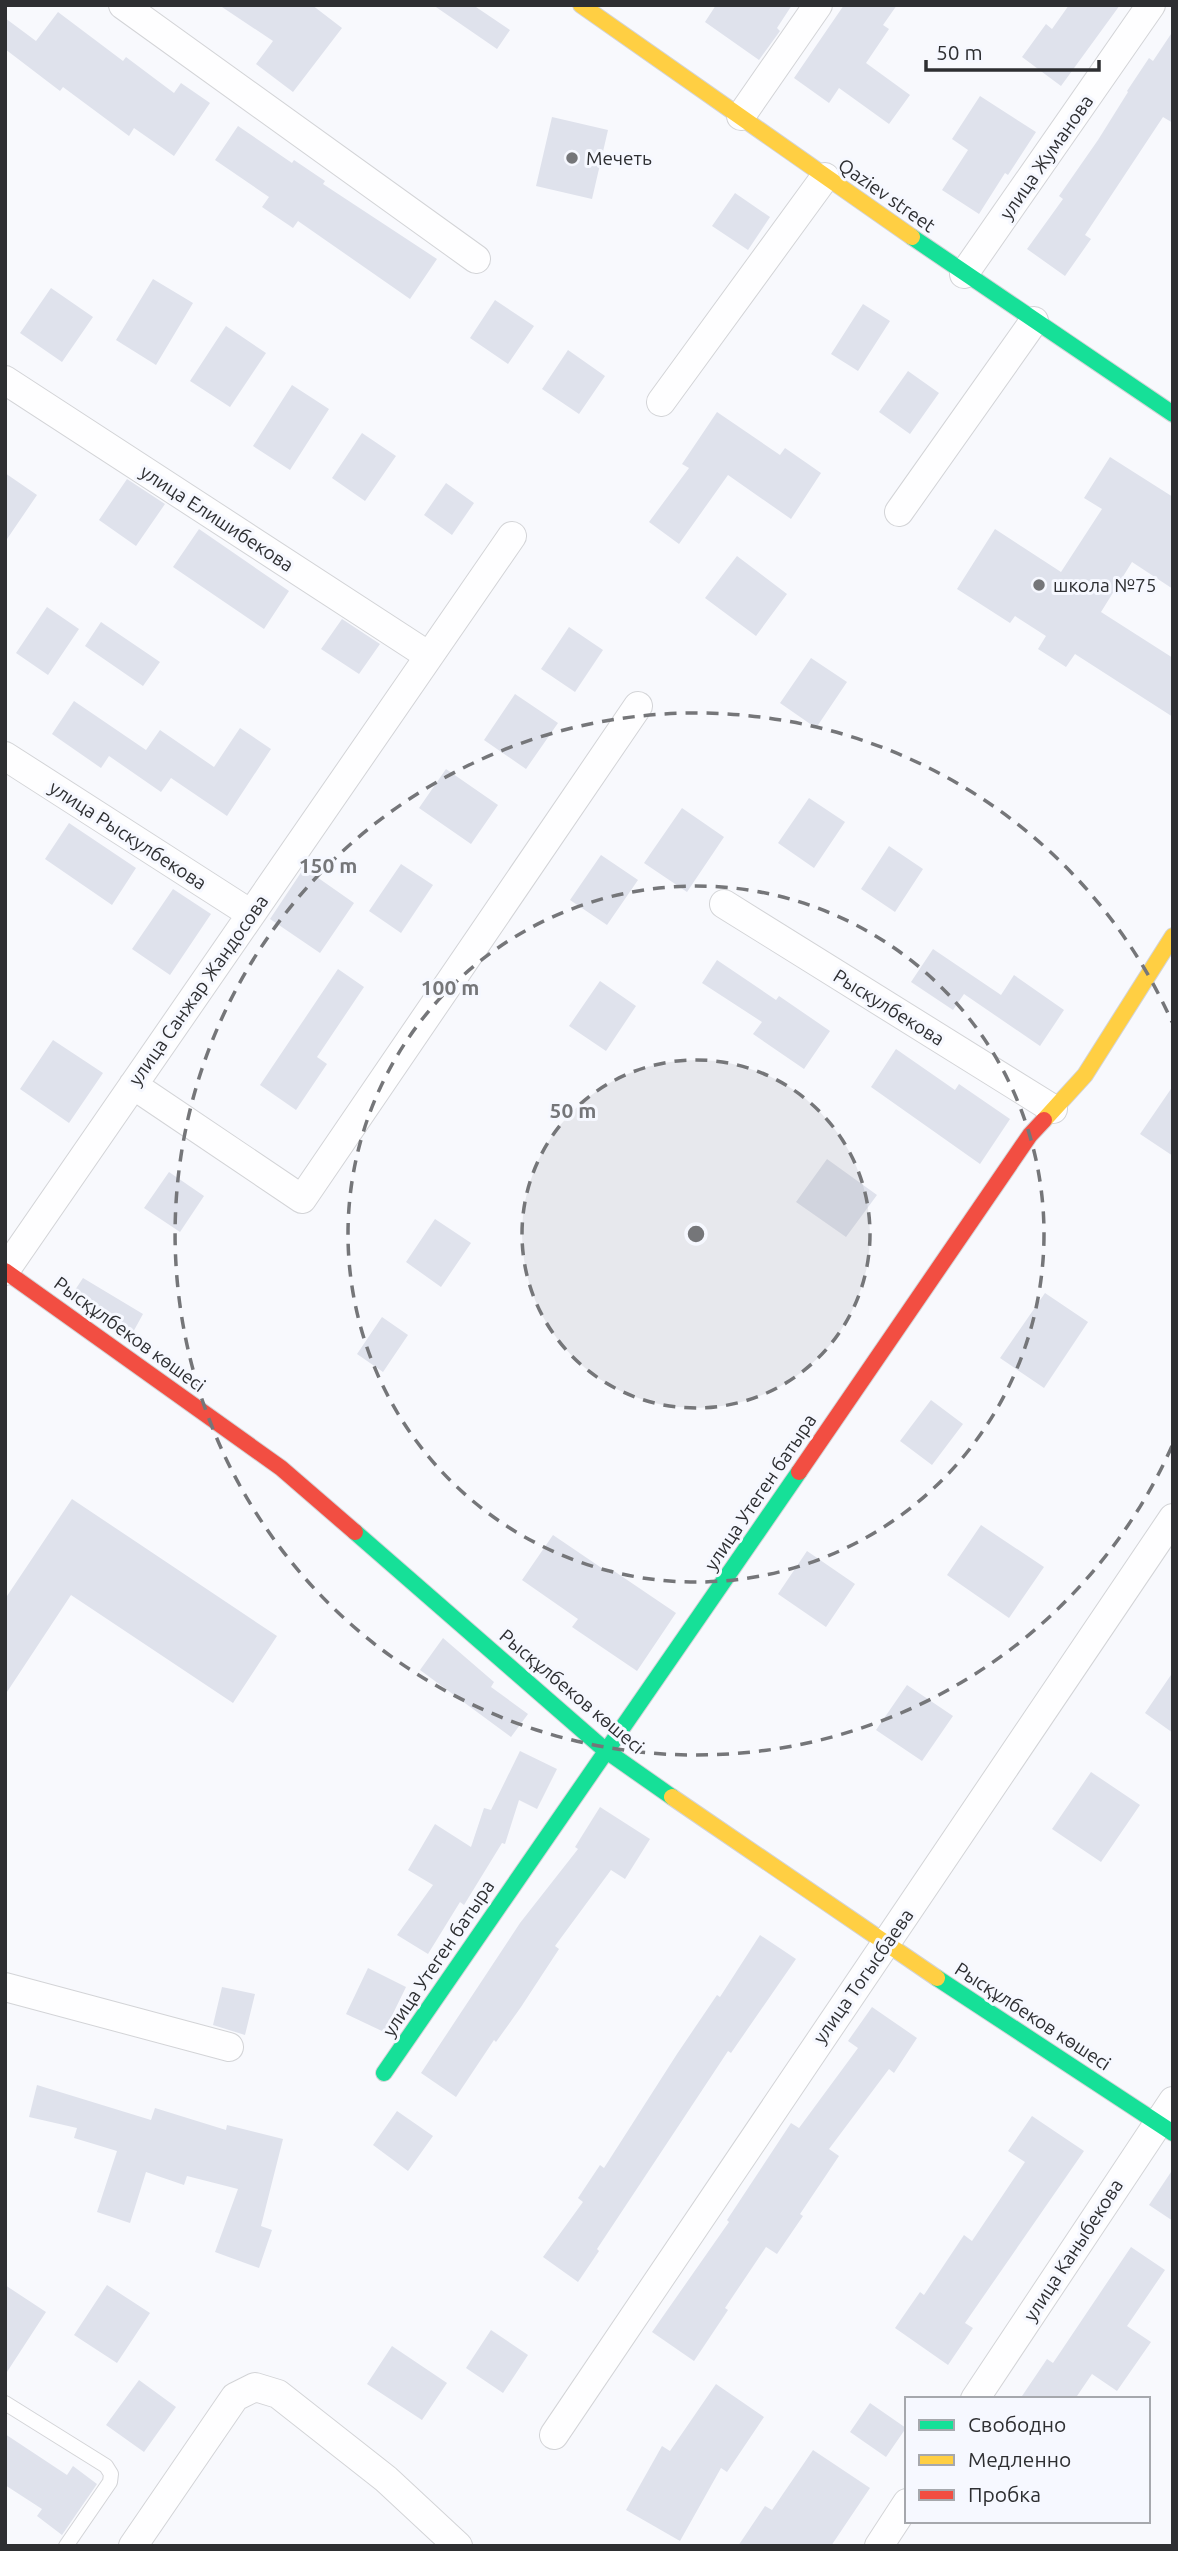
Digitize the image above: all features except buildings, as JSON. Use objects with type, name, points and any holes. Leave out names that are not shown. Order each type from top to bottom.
[{"type":"street","points":[[123,5],[476,259]]},
{"type":"street","name":"Qaziev street","points":[[581,5],[964,274],[1173,414]]},
{"type":"street","points":[[740,116],[818,5]]},
{"type":"street","name":"улица Жуманова","points":[[964,274],[1151,5]]},
{"type":"street","points":[[661,402],[825,177]]},
{"type":"street","points":[[899,512],[1034,321]]},
{"type":"street","name":"улица Елишибекова","points":[[5,380],[429,656]]},
{"type":"street","name":"улица Санжар Жандосова","points":[[5,1271],[512,536]]},
{"type":"street","points":[[133,1084],[302,1199],[638,706]]},
{"type":"street","name":"улица Рыскулбекова","points":[[5,756],[251,914]]},
{"type":"street","name":"Рыскулбекова","points":[[724,904],[1054,1109]]},
{"type":"street","name":"улица Утеген батыра","points":[[384,2073],[605,1751],[649,1692],[1030,1135],[1085,1075],[1173,936]]},
{"type":"street","name":"Рысқұлбеков көшесі","points":[[5,1271],[281,1468],[605,1751],[884,1943],[1167,2119]]},
{"type":"street","name":"улица Тогысбаева","points":[[554,2435],[1173,1518]]},
{"type":"street","points":[[5,1987],[229,2047]]},
{"type":"street","name":"улица Каныбекова","points":[[976,2397],[1167,2119]]},
{"type":"street","points":[[134,2546],[235,2397],[254,2387],[278,2394],[289,2402],[386,2479],[458,2546]]},
{"type":"street","points":[[878,2546],[905,2506]]},
{"type":"lane","points":[[5,2403],[106,2466],[111,2474],[110,2482],[66,2546]]},
{"type":"traffic: fast","points":[[912,237],[1173,414]]},
{"type":"traffic: fast","points":[[384,2073],[799,1472]]},
{"type":"traffic: fast","points":[[355,1532],[605,1750],[672,1797]]},
{"type":"traffic: fast","points":[[937,1978],[1173,2133]]},
{"type":"traffic: slow","points":[[581,5],[912,237]]},
{"type":"traffic: slow","points":[[1044,1120],[1085,1075],[1173,936]]},
{"type":"traffic: slow","points":[[672,1797],[937,1978]]},
{"type":"traffic: jam","points":[[799,1472],[1030,1135],[1044,1120]]},
{"type":"traffic: jam","points":[[5,1271],[281,1468],[355,1532]]},
{"type":"place","name":"Мечеть","points":[[572,158]]},
{"type":"place","name":"школа №75","points":[[1039,585]]}]
